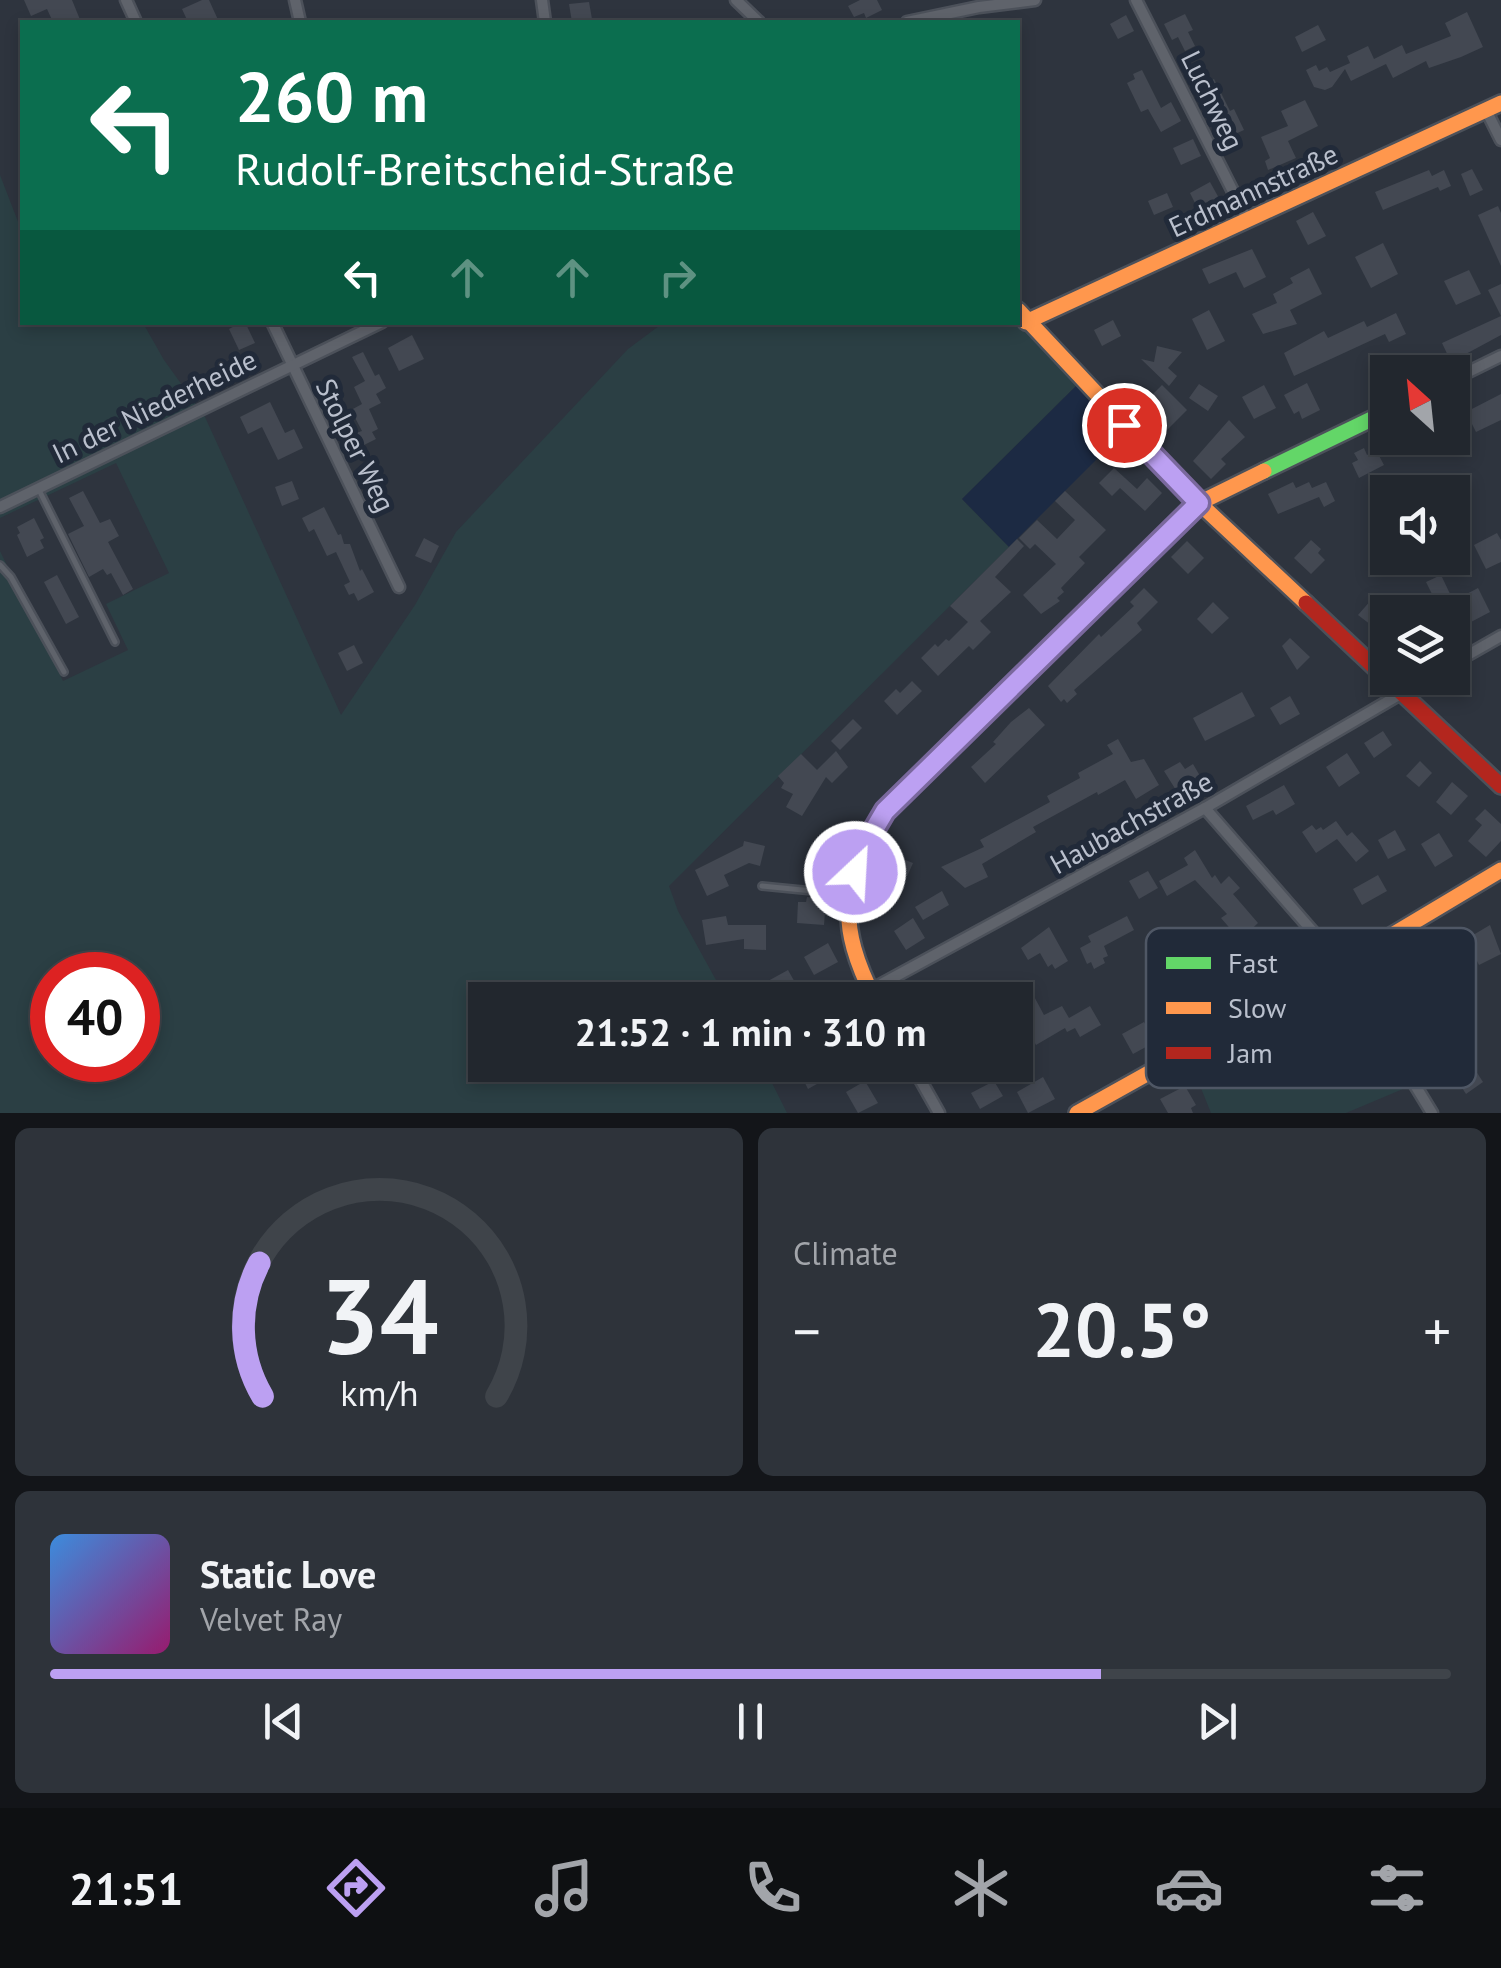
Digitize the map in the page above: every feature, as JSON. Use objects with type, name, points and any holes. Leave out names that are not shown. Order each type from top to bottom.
[{"type":"street","points":[[736,0],[757,20]]},
{"type":"street","points":[[916,20],[1035,0]]},
{"type":"street","name":"Luchweg","points":[[1136,0],[1248,221]]},
{"type":"street","points":[[1494,106],[1501,140]]},
{"type":"street","name":"Erdmannstraße","points":[[1022,316],[1248,221],[1494,106]]},
{"type":"street","points":[[1022,316],[1199,503],[1370,665]]},
{"type":"street","name":"Stolper Weg","points":[[273,325],[399,587]]},
{"type":"street","name":"In der Niederheide","points":[[0,507],[376,325]]},
{"type":"street","points":[[1470,371],[1501,356]]},
{"type":"street","points":[[868,982],[854,941],[848,894],[862,850],[885,811],[1199,503],[1370,421]]},
{"type":"street","points":[[1470,654],[1501,636]]},
{"type":"street","name":"Haubachstraße","points":[[895,982],[1398,695]]},
{"type":"street","points":[[1401,695],[1501,786]]},
{"type":"street","points":[[1204,808],[1309,928]]},
{"type":"street","points":[[1404,928],[1501,870]]},
{"type":"street","points":[[1076,1113],[1146,1074]]},
{"type":"street","points":[[922,1082],[939,1113]]},
{"type":"street","points":[[1417,1088],[1432,1113]]},
{"type":"lane","points":[[37,487],[115,642]]},
{"type":"lane","points":[[0,564],[64,672]]},
{"type":"lane","points":[[762,886],[848,894]]},
{"type":"green space","points":[[0,175],[20,227],[20,325],[144,325],[205,417],[341,715],[415,605],[456,532],[628,349],[660,325],[1020,325],[1020,320],[1076,386],[962,499],[1009,547],[669,886],[678,911],[717,982],[468,982],[468,1082],[772,1082],[787,1113],[0,1113],[0,551],[63,681],[128,650],[106,604],[169,573],[116,463],[0,518]]},
{"type":"green space","points":[[1201,1088],[1403,1089],[1346,1113],[1211,1113]]},
{"type":"water","points":[[1076,386],[1120,436],[1009,547],[962,499]]},
{"type":"building","points":[[24,0],[72,0],[80,20],[52,20],[47,9],[31,16]]},
{"type":"building","points":[[209,0],[218,20],[187,20],[182,9]]},
{"type":"building","points":[[860,0],[877,0],[882,10],[866,18],[864,13],[854,17],[848,6]]},
{"type":"building","points":[[589,2],[592,19],[572,20],[569,4]]},
{"type":"building","points":[[1467,12],[1483,47],[1461,57],[1429,68],[1426,61],[1393,78],[1386,64],[1351,81],[1345,69],[1325,90],[1314,87],[1306,70],[1316,65],[1319,71],[1327,67],[1330,72],[1350,63],[1347,56],[1368,46],[1374,59],[1402,45],[1406,54],[1451,36],[1445,23]]},
{"type":"building","points":[[1185,14],[1195,46],[1185,51],[1178,37],[1172,40],[1164,24]]},
{"type":"building","points":[[1126,15],[1134,31],[1118,39],[1110,24]]},
{"type":"building","points":[[1318,25],[1326,40],[1302,52],[1295,37]]},
{"type":"building","points":[[1142,70],[1161,108],[1171,102],[1181,121],[1161,132],[1148,109],[1141,112],[1127,83]]},
{"type":"building","points":[[1203,73],[1208,82],[1214,79],[1244,130],[1224,139],[1191,79]]},
{"type":"building","points":[[1305,100],[1318,126],[1288,141],[1296,158],[1268,170],[1265,161],[1270,158],[1261,137],[1288,126],[1281,111]]},
{"type":"building","points":[[1193,139],[1201,156],[1181,165],[1173,148]]},
{"type":"building","points":[[1472,169],[1483,190],[1470,196],[1461,174]]},
{"type":"building","points":[[1429,170],[1432,176],[1444,170],[1451,186],[1440,191],[1438,187],[1383,210],[1375,192]]},
{"type":"building","points":[[1210,182],[1220,200],[1199,211],[1190,193]]},
{"type":"building","points":[[1167,193],[1173,207],[1154,215],[1148,201]]},
{"type":"building","points":[[1498,206],[1501,213],[1501,266],[1478,215]]},
{"type":"building","points":[[1313,212],[1326,236],[1308,245],[1296,221]]},
{"type":"building","points":[[1383,243],[1398,274],[1371,288],[1355,257]]},
{"type":"building","points":[[1252,249],[1266,277],[1244,288],[1236,272],[1209,284],[1202,269]]},
{"type":"building","points":[[1309,268],[1322,294],[1290,310],[1297,324],[1263,334],[1252,314],[1277,303],[1273,294],[1293,283],[1290,278]]},
{"type":"building","points":[[1469,270],[1481,294],[1456,305],[1444,281]]},
{"type":"building","points":[[1501,284],[1501,316],[1488,290]]},
{"type":"building","points":[[1209,310],[1225,341],[1207,350],[1192,319]]},
{"type":"building","points":[[1396,313],[1406,334],[1389,342],[1385,334],[1294,376],[1284,353],[1324,331],[1328,338],[1364,321],[1367,327]]},
{"type":"building","points":[[1501,316],[1501,335],[1464,355],[1448,355],[1442,343]]},
{"type":"building","points":[[1113,320],[1121,336],[1102,346],[1094,330]]},
{"type":"building","points":[[246,325],[255,343],[239,350],[229,329]]},
{"type":"building","points":[[412,335],[424,359],[399,371],[388,348]]},
{"type":"building","points":[[1157,346],[1182,352],[1168,368],[1177,376],[1169,386],[1141,359],[1154,362]]},
{"type":"building","points":[[363,352],[386,388],[376,394],[381,403],[369,409],[378,429],[372,432],[376,439],[362,446],[356,433],[362,431],[351,410],[362,404],[354,387],[365,381],[352,357]]},
{"type":"building","points":[[1307,383],[1320,410],[1302,419],[1299,411],[1294,414],[1284,395]]},
{"type":"building","points":[[1199,384],[1218,396],[1208,411],[1189,398]]},
{"type":"building","points":[[1162,385],[1187,410],[1163,434],[1142,411]]},
{"type":"building","points":[[1264,385],[1276,408],[1254,419],[1242,397]]},
{"type":"building","points":[[1501,394],[1501,420],[1476,432],[1470,410]]},
{"type":"building","points":[[270,402],[285,433],[294,429],[303,448],[278,460],[262,427],[248,434],[240,417]]},
{"type":"building","points":[[1229,420],[1245,437],[1221,459],[1226,464],[1211,479],[1193,461]]},
{"type":"building","points":[[1364,448],[1367,455],[1379,455],[1384,465],[1359,478],[1352,463],[1358,460],[1354,453]]},
{"type":"building","points":[[1114,468],[1137,489],[1147,478],[1162,493],[1145,511],[1120,488],[1112,496],[1099,483]]},
{"type":"building","points":[[292,481],[299,499],[282,506],[275,487]]},
{"type":"building","points":[[1293,482],[1296,488],[1309,482],[1312,488],[1326,482],[1335,501],[1324,507],[1319,497],[1278,514],[1268,494]]},
{"type":"building","points":[[83,491],[100,523],[110,519],[119,536],[108,542],[133,589],[123,595],[111,573],[107,575],[103,569],[89,577],[68,534],[84,526],[69,498]]},
{"type":"building","points":[[1065,491],[1106,530],[1079,557],[1085,563],[1061,588],[1064,592],[1057,598],[1060,601],[1041,614],[1023,595],[1056,564],[1035,544],[1030,549],[1019,538],[1037,520],[1057,539],[1075,520],[1055,501]]},
{"type":"building","points":[[324,507],[344,544],[350,544],[360,571],[374,592],[358,601],[344,585],[350,582],[336,552],[327,556],[314,529],[309,532],[302,518]]},
{"type":"building","points":[[34,518],[44,538],[40,540],[44,548],[27,557],[17,527]]},
{"type":"building","points":[[1497,533],[1501,540],[1501,562],[1486,569],[1474,545]]},
{"type":"building","points":[[424,538],[439,546],[431,563],[415,556]]},
{"type":"building","points":[[1017,539],[1024,546],[995,577],[1011,592],[980,621],[991,632],[973,650],[969,646],[938,676],[921,658],[935,644],[938,647],[946,639],[949,641],[968,622],[950,606]]},
{"type":"building","points":[[1311,540],[1321,549],[1318,553],[1325,560],[1311,574],[1294,558]]},
{"type":"building","points":[[1187,541],[1204,558],[1188,574],[1171,557]]},
{"type":"building","points":[[57,575],[79,617],[66,624],[44,582]]},
{"type":"building","points":[[1441,575],[1451,595],[1432,595],[1426,582]]},
{"type":"building","points":[[1144,588],[1158,602],[1137,623],[1142,630],[1074,690],[1077,694],[1067,703],[1064,699],[1061,702],[1048,686],[1099,634],[1101,637],[1134,606],[1130,602]]},
{"type":"building","points":[[1478,588],[1490,612],[1471,622],[1470,595],[1465,595]]},
{"type":"building","points":[[1370,601],[1370,624],[1358,615]]},
{"type":"building","points":[[1213,602],[1229,618],[1212,634],[1197,619]]},
{"type":"building","points":[[1290,638],[1310,657],[1297,670],[1282,646]]},
{"type":"building","points":[[354,645],[363,663],[347,671],[338,653]]},
{"type":"building","points":[[912,681],[922,691],[897,715],[884,701]]},
{"type":"building","points":[[1242,692],[1255,716],[1205,741],[1193,718]]},
{"type":"building","points":[[1290,696],[1300,714],[1280,725],[1270,708]]},
{"type":"building","points":[[1029,708],[1045,725],[985,783],[971,767],[996,744],[993,742],[1011,722]]},
{"type":"building","points":[[853,719],[862,728],[840,750],[831,741]]},
{"type":"building","points":[[1383,731],[1392,745],[1374,758],[1364,743]]},
{"type":"building","points":[[1118,739],[1131,762],[1144,759],[1159,785],[1136,799],[1125,780],[1098,795],[1097,792],[1033,827],[1036,832],[982,864],[988,877],[965,888],[941,867],[984,847],[980,840],[1050,802],[1047,796],[1113,754],[1107,745]]},
{"type":"building","points":[[836,751],[848,767],[832,783],[826,777],[802,816],[786,807],[793,794],[781,788],[784,783],[778,776],[801,754],[817,770]]},
{"type":"building","points":[[1347,753],[1360,773],[1339,787],[1326,767]]},
{"type":"building","points":[[1420,761],[1432,773],[1419,787],[1406,776]]},
{"type":"building","points":[[1180,762],[1185,769],[1193,764],[1203,781],[1179,795],[1164,771]]},
{"type":"building","points":[[1452,782],[1468,796],[1451,815],[1436,802]]},
{"type":"building","points":[[1284,785],[1295,804],[1276,815],[1273,810],[1253,820],[1246,806]]},
{"type":"building","points":[[1485,809],[1501,824],[1501,841],[1486,857],[1468,841],[1482,825],[1475,819]]},
{"type":"building","points":[[1336,821],[1347,836],[1352,832],[1369,851],[1356,862],[1337,839],[1316,853],[1302,832],[1312,825],[1323,830]]},
{"type":"building","points":[[1395,830],[1406,850],[1388,859],[1378,840]]},
{"type":"building","points":[[1439,833],[1453,856],[1435,867],[1421,844]]},
{"type":"building","points":[[744,841],[765,846],[760,866],[749,863],[724,875],[729,886],[707,896],[695,870],[743,846]]},
{"type":"building","points":[[1195,850],[1212,878],[1215,875],[1221,884],[1229,876],[1240,888],[1233,894],[1258,923],[1253,928],[1230,928],[1221,918],[1227,914],[1195,880],[1167,896],[1159,881],[1188,865],[1184,858]]},
{"type":"building","points":[[895,856],[913,863],[902,888],[884,880]]},
{"type":"building","points":[[814,861],[835,864],[831,887],[809,884]]},
{"type":"building","points":[[1148,871],[1158,888],[1139,899],[1129,881]]},
{"type":"building","points":[[1378,875],[1387,891],[1362,905],[1353,889]]},
{"type":"building","points":[[942,891],[949,905],[923,920],[915,907]]},
{"type":"building","points":[[807,897],[826,899],[824,925],[797,923],[798,902],[806,902]]},
{"type":"building","points":[[726,916],[728,925],[766,925],[766,950],[744,949],[744,939],[706,945],[702,920]]},
{"type":"building","points":[[1127,916],[1134,930],[1104,946],[1108,956],[1103,958],[1105,963],[1094,969],[1091,962],[1087,964],[1080,948],[1091,942],[1088,936]]},
{"type":"building","points":[[913,918],[925,938],[906,950],[894,931]]},
{"type":"building","points":[[1490,925],[1501,954],[1479,965],[1476,933]]},
{"type":"building","points":[[1049,927],[1068,961],[1055,969],[1052,964],[1048,967],[1040,953],[1028,960],[1021,948]]},
{"type":"building","points":[[828,943],[838,962],[814,975],[804,957]]},
{"type":"building","points":[[788,970],[795,982],[769,982]]},
{"type":"building","points":[[1033,994],[1044,1015],[1062,1006],[1069,1018],[1090,1006],[1101,1025],[1080,1037],[1075,1028],[1067,1032],[1065,1028],[1036,1045]]},
{"type":"building","points":[[1144,1022],[1146,1047],[1133,1054],[1122,1034]]},
{"type":"building","points":[[1043,1077],[1055,1099],[1028,1113],[1017,1092]]},
{"type":"building","points":[[866,1082],[878,1103],[858,1113],[846,1092]]},
{"type":"building","points":[[995,1082],[1003,1096],[980,1109],[971,1093]]},
{"type":"building","points":[[1186,1088],[1196,1105],[1191,1108],[1193,1113],[1168,1113],[1160,1099]]},
{"type":"traffic: fast","points":[[1264,471],[1370,420]]},
{"type":"traffic: slow","points":[[1026,322],[1501,103]]},
{"type":"traffic: slow","points":[[1020,312],[1199,503],[1306,603]]},
{"type":"traffic: slow","points":[[866,982],[849,926],[849,904],[859,860],[885,811],[1199,503],[1264,471]]},
{"type":"traffic: slow","points":[[1404,928],[1501,870]]},
{"type":"traffic: slow","points":[[1077,1113],[1146,1074]]},
{"type":"traffic: jam","points":[[1306,603],[1501,786]]},
{"type":"route","points":[[855,872],[862,850],[885,811],[1199,503],[1124,425]]}]
